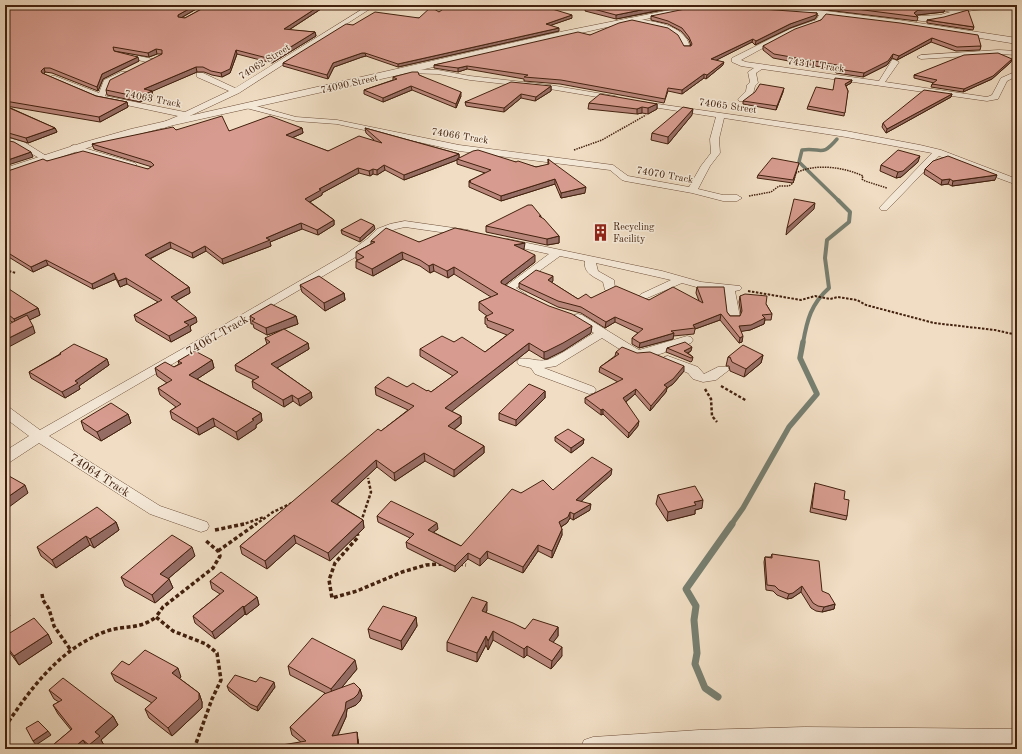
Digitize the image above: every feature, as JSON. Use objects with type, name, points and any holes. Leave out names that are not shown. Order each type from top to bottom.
[{"type":"street","name":"74062 Street","points":[[162,125],[170,123],[236,91],[374,5]]},
{"type":"street","points":[[929,5],[948,10],[960,11]]},
{"type":"street","points":[[893,22],[908,18],[941,17],[960,11],[977,8],[1017,5]]},
{"type":"street","name":"74090 Street","points":[[5,172],[44,157],[74,148],[162,125],[693,6],[759,8],[823,13],[1017,41]]},
{"type":"street","name":"74311 Track","points":[[823,13],[818,21],[792,30],[735,60],[744,64],[760,67],[987,98],[995,97],[1004,80],[1017,73]]},
{"type":"street","points":[[629,20],[646,22],[676,32],[682,37],[687,48]]},
{"type":"street","points":[[1003,39],[1016,54]]},
{"type":"street","points":[[921,57],[999,52],[1016,54]]},
{"type":"street","points":[[117,53],[150,61]]},
{"type":"street","points":[[101,97],[108,82],[160,56]]},
{"type":"street","points":[[881,83],[895,62]]},
{"type":"street","points":[[742,99],[750,92],[751,85],[754,83],[752,72],[760,67]]},
{"type":"street","name":"74065 Street","points":[[407,71],[438,72],[470,78],[550,87],[660,107],[890,142],[938,152],[1017,182]]},
{"type":"street","points":[[200,75],[236,91]]},
{"type":"street","name":"74063 Track","points":[[48,76],[101,97],[186,115]]},
{"type":"street","points":[[213,103],[218,113]]},
{"type":"street","name":"74066 Track","points":[[249,106],[296,119],[337,122],[460,148],[544,158]]},
{"type":"street","points":[[692,190],[702,175],[702,168],[716,154],[714,148],[720,116]]},
{"type":"street","points":[[5,140],[21,144],[44,157]]},
{"type":"street","points":[[74,148],[142,168]]},
{"type":"street","points":[[884,208],[938,152]]},
{"type":"street","name":"74070 Track","points":[[544,158],[613,168],[625,178],[735,198]]},
{"type":"street","name":"74067 Track","points":[[5,458],[40,436],[350,256],[371,241],[381,231],[405,224],[476,235]]},
{"type":"street","points":[[497,239],[662,274],[700,285],[733,288],[734,317]]},
{"type":"street","points":[[533,301],[508,290],[558,252]]},
{"type":"street","points":[[592,259],[590,266],[594,273],[608,280],[608,288]]},
{"type":"street","points":[[645,296],[680,280]]},
{"type":"street","points":[[564,314],[576,317],[601,334],[636,354],[644,354],[687,340]]},
{"type":"street","points":[[589,390],[540,371],[530,364],[551,363],[601,334]]},
{"type":"street","points":[[650,352],[693,370],[698,376],[706,378],[711,377],[723,370]]},
{"type":"street","name":"74064 Track","points":[[5,411],[40,436],[155,510],[201,526]]},
{"type":"street","points":[[592,749],[630,745],[766,738],[1017,741]]},
{"type":"path","points":[[544,158],[590,146],[609,137],[660,107]]},
{"type":"path","points":[[735,198],[740,196],[764,194],[771,192],[779,186],[789,186],[793,183],[796,173],[802,170],[823,168],[856,172],[863,176],[862,179],[866,181],[900,192]]},
{"type":"path","points":[[5,270],[16,273]]},
{"type":"path","points":[[733,288],[801,300],[815,296],[830,299],[838,297],[858,300],[873,307],[901,316],[926,320],[934,323],[995,330],[1017,335]]},
{"type":"path","points":[[717,422],[712,416],[711,399],[705,390],[704,384],[706,378],[747,401]]},
{"type":"path","points":[[360,524],[371,492],[368,478]]},
{"type":"path","points":[[218,551],[236,540],[268,516],[292,503],[299,506]]},
{"type":"path","points":[[5,727],[27,693],[70,649],[108,631],[123,628],[142,627],[156,617],[163,607],[213,568],[220,556],[218,551],[202,537],[201,526],[217,530],[251,522],[268,516]]},
{"type":"path","points":[[355,530],[358,533],[358,537],[335,563],[329,580],[332,598],[357,591],[378,581],[414,568],[446,563]]},
{"type":"path","points":[[453,564],[466,565]]},
{"type":"path","points":[[42,594],[42,600],[49,610],[54,626],[70,649]]},
{"type":"path","points":[[156,617],[173,632],[206,644],[217,653],[221,680],[212,699],[194,749]]},
{"type":"building","points":[[5,5],[196,5],[178,15],[178,17],[185,18],[209,5],[321,5],[284,29],[315,32],[271,59],[236,50],[230,69],[221,73],[211,71],[203,67],[196,67],[144,89],[152,91],[139,97],[106,90],[110,80],[162,54],[162,50],[156,49],[148,53],[113,47],[114,51],[138,57],[102,74],[97,87],[50,68],[44,68],[41,71],[42,73],[96,96],[127,102],[99,117],[5,101],[5,20],[8,17]]},
{"type":"building","points":[[449,5],[539,5],[572,15],[546,24],[559,28],[398,64],[362,53],[333,63],[327,75],[283,63],[346,24],[353,25],[375,12],[419,18],[431,7],[439,12]]},
{"type":"building","points":[[590,5],[666,5],[616,15],[586,7]]},
{"type":"building","points":[[825,5],[934,5],[945,8],[918,10],[914,13],[918,17]]},
{"type":"building","points":[[734,7],[817,13],[816,15],[790,24],[756,41],[753,39],[711,59],[724,62],[707,75],[704,74],[682,90],[668,88],[665,99],[561,80],[524,77],[528,75],[467,66],[458,68],[434,65],[578,32],[590,35],[619,23],[632,20],[668,28],[678,35],[684,46],[691,46],[692,44],[689,37],[682,28],[668,21],[651,16],[690,8]]},
{"type":"building","points":[[968,10],[974,27],[927,20],[944,17]]},
{"type":"building","points":[[826,14],[900,23],[978,35],[981,46],[957,47],[932,38],[899,56],[893,54],[888,61],[864,73],[837,69],[837,65],[774,54],[763,46],[795,29],[821,20]]},
{"type":"building","points":[[998,53],[1012,59],[993,76],[964,89],[932,84],[937,80],[914,75],[964,55]]},
{"type":"building","points":[[418,72],[419,75],[461,92],[456,104],[411,86],[383,98],[364,90],[397,79],[393,77]]},
{"type":"building","points":[[835,78],[852,80],[845,84],[848,91],[845,113],[808,106],[816,87],[833,90]]},
{"type":"building","points":[[511,82],[551,86],[536,97],[521,94],[504,108],[465,102]]},
{"type":"building","points":[[760,84],[784,88],[777,106],[743,101],[755,92]]},
{"type":"building","points":[[924,90],[952,94],[887,129],[883,123]]},
{"type":"building","points":[[600,94],[657,104],[648,108],[642,107],[637,109],[589,103]]},
{"type":"building","points":[[5,106],[55,128],[26,138],[5,132]]},
{"type":"building","points":[[683,107],[693,109],[668,137],[652,133]]},
{"type":"building","points":[[222,116],[229,131],[270,116],[302,128],[286,135],[328,151],[359,136],[382,143],[365,128],[459,154],[404,175],[384,165],[377,170],[373,169],[369,171],[358,168],[319,189],[321,190],[305,199],[334,220],[317,230],[301,223],[266,238],[270,240],[222,259],[205,246],[192,253],[170,242],[145,255],[189,287],[171,297],[196,317],[184,322],[189,325],[169,336],[134,315],[162,300],[126,278],[118,281],[114,273],[92,284],[46,260],[31,267],[5,251],[5,172],[43,159],[47,161],[83,151],[148,169],[154,165],[151,162],[92,144],[173,127],[176,130]]},
{"type":"building","points":[[5,140],[14,142],[31,152],[5,161]]},
{"type":"building","points":[[478,150],[536,167],[549,164],[548,159],[586,187],[561,193],[555,179],[501,196],[469,182],[491,170],[457,159]]},
{"type":"building","points":[[898,150],[920,156],[903,171],[898,172],[881,165]]},
{"type":"building","points":[[948,156],[997,175],[953,181],[950,179],[942,180],[925,169],[933,161]]},
{"type":"building","points":[[772,158],[799,163],[793,180],[758,175]]},
{"type":"building","points":[[794,199],[815,203],[787,228]]},
{"type":"building","points":[[528,205],[532,205],[541,216],[539,216],[544,219],[559,236],[547,239],[486,226]]},
{"type":"building","points":[[361,219],[374,225],[360,238],[341,230]]},
{"type":"building","points":[[386,228],[419,242],[455,228],[525,243],[514,245],[535,255],[501,281],[501,283],[549,306],[572,314],[592,326],[544,352],[529,343],[445,408],[461,416],[448,426],[484,446],[454,470],[424,453],[394,473],[376,460],[331,501],[363,520],[328,553],[294,535],[265,561],[240,546],[378,429],[381,431],[414,406],[375,387],[388,377],[407,387],[413,383],[431,392],[458,372],[420,349],[442,336],[454,342],[462,337],[485,352],[514,330],[487,320],[488,319],[485,317],[493,313],[479,302],[498,294],[454,267],[447,271],[433,264],[429,266],[402,252],[372,269],[356,261],[364,257],[356,252],[375,242],[371,241]]},
{"type":"building","points":[[536,270],[553,276],[548,280],[578,299],[586,294],[591,298],[616,286],[649,300],[673,287],[703,303],[697,287],[724,287],[727,312],[730,316],[740,316],[742,311],[740,296],[745,294],[767,296],[766,304],[772,314],[762,315],[765,318],[751,325],[739,326],[743,336],[740,338],[721,314],[693,325],[695,328],[671,331],[674,333],[640,343],[632,338],[643,329],[615,317],[606,322],[581,307],[558,301],[519,283]]},
{"type":"building","points":[[319,276],[344,293],[324,303],[300,285]]},
{"type":"building","points":[[9,289],[38,308],[14,319],[5,312],[5,290]]},
{"type":"building","points":[[271,304],[296,316],[266,328],[252,321],[255,319],[250,316]]},
{"type":"building","points":[[27,315],[33,326],[5,340],[5,326]]},
{"type":"building","points":[[284,329],[308,343],[271,364],[311,392],[298,399],[292,395],[283,400],[252,381],[259,377],[235,365],[270,342],[265,338]]},
{"type":"building","points":[[685,342],[692,347],[684,351],[693,357],[691,358],[667,348]]},
{"type":"building","points":[[74,344],[107,359],[75,381],[78,383],[62,392],[29,372],[61,354],[60,353]]},
{"type":"building","points":[[743,345],[763,355],[746,369],[732,362],[730,357],[728,357]]},
{"type":"building","points":[[622,347],[637,353],[650,352],[684,366],[673,379],[664,385],[667,387],[651,406],[636,389],[623,398],[639,421],[629,433],[603,409],[601,410],[585,398],[623,379],[600,367],[619,354],[616,352]]},
{"type":"building","points":[[195,351],[212,360],[189,375],[261,413],[252,419],[254,420],[236,432],[213,418],[197,428],[170,411],[181,404],[158,388],[172,380],[155,368],[165,362],[174,367],[182,363],[178,361]]},
{"type":"building","points":[[529,384],[545,391],[516,420],[499,413]]},
{"type":"building","points":[[111,403],[128,414],[97,432],[81,421]]},
{"type":"building","points":[[568,429],[584,439],[571,448],[555,437]]},
{"type":"building","points":[[592,457],[612,469],[576,500],[591,504],[574,514],[570,512],[568,517],[559,522],[562,529],[552,551],[538,545],[523,567],[487,551],[480,559],[468,553],[455,566],[406,542],[414,534],[377,516],[391,501],[437,523],[428,530],[461,546],[512,489],[521,493],[543,480],[553,490]]},
{"type":"building","points":[[9,476],[25,485],[5,499],[5,479]]},
{"type":"building","points":[[815,483],[845,491],[844,499],[849,500],[847,516],[812,508]]},
{"type":"building","points":[[695,486],[703,500],[694,502],[696,505],[668,512],[658,495]]},
{"type":"building","points":[[97,507],[116,522],[90,539],[86,536],[52,560],[37,547]]},
{"type":"building","points":[[172,535],[192,547],[160,574],[169,579],[152,595],[121,577]]},
{"type":"building","points":[[772,554],[819,561],[822,591],[829,594],[835,604],[824,607],[818,606],[813,603],[802,586],[793,593],[789,594],[779,590],[775,586],[767,585],[765,557],[772,558]]},
{"type":"building","points":[[221,572],[257,597],[244,607],[243,606],[212,632],[193,616],[224,591],[210,581]]},
{"type":"building","points":[[472,597],[487,602],[482,611],[525,629],[533,619],[558,627],[549,640],[562,647],[552,661],[527,646],[524,649],[493,631],[488,641],[486,636],[477,653],[447,642]]},
{"type":"building","points":[[383,606],[416,617],[401,641],[368,629]]},
{"type":"building","points":[[34,618],[48,634],[14,656],[5,644],[5,636]]},
{"type":"building","points":[[312,638],[355,660],[331,689],[288,666]]},
{"type":"building","points":[[145,650],[178,668],[172,673],[199,693],[199,699],[168,728],[145,709],[157,698],[111,673],[122,661],[129,665]]},
{"type":"building","points":[[235,675],[256,682],[260,677],[274,682],[257,707],[250,704],[227,686]]},
{"type":"building","points":[[63,678],[113,716],[95,732],[100,736],[89,745],[83,740],[72,749],[57,749],[53,745],[72,729],[53,705],[62,700],[49,690]]},
{"type":"building","points":[[354,683],[360,689],[358,694],[346,702],[345,710],[332,736],[357,732],[358,749],[276,749],[276,746],[306,741],[290,727],[324,694]]},
{"type":"building","points":[[38,721],[48,731],[33,741],[26,728]]},
{"type":"waterway","points":[[837,139],[832,145],[824,150],[802,150],[799,162],[839,201]]},
{"type":"waterway","points":[[803,343],[806,327],[814,306],[829,288],[825,258],[827,240],[849,222],[850,212],[839,201]]},
{"type":"waterway","points":[[731,525],[743,508],[789,427],[817,394],[800,358],[803,342]]},
{"type":"waterway","points":[[718,697],[705,688],[695,664],[697,653],[694,620],[696,606],[686,589],[732,524]]},
{"type":"place","name":"Recycling Facility","points":[[600,232]]}]
